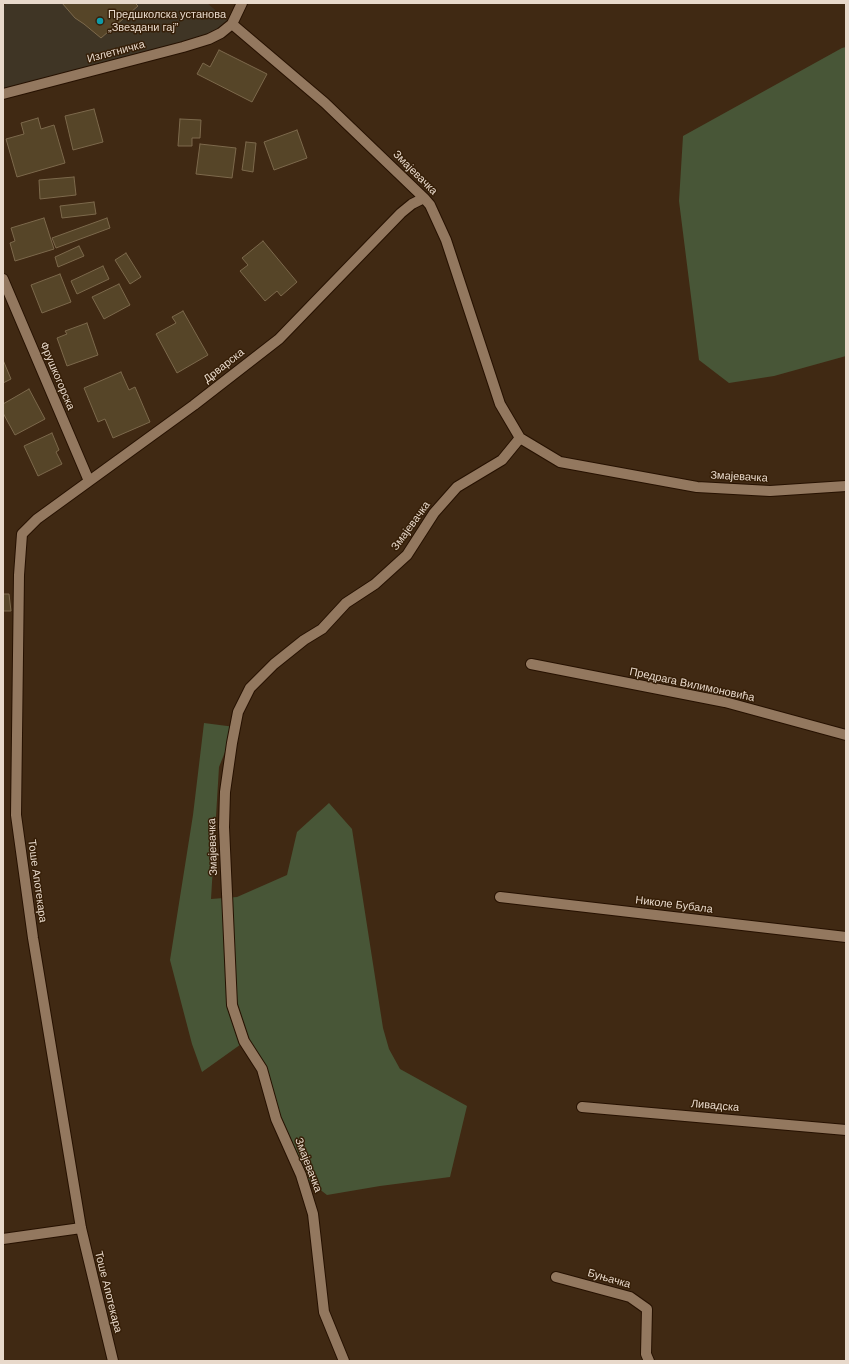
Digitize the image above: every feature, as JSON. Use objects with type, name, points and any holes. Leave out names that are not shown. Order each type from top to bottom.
[{"type":"street","points":[[232,24],[242,3]]},
{"type":"street","name":"Излетничка","points":[[3,94],[183,47],[209,39],[232,24]]},
{"type":"street","name":"Змајевачка","points":[[232,24],[325,104],[424,198],[434,213],[446,240],[500,404],[520,438],[560,462],[698,487],[770,491],[846,486]]},
{"type":"street","name":"Дрварска","points":[[22,534],[37,519],[194,405],[279,339],[401,214],[412,204],[424,198]]},
{"type":"street","name":"Фрушкогорска","points":[[3,279],[89,481]]},
{"type":"street","name":"Змајевачка","points":[[344,1361],[324,1312],[314,1214],[300,1175],[276,1119],[262,1069],[244,1041],[232,1005],[224,827],[225,792],[238,712],[250,688],[274,664],[304,640],[322,629],[346,603],[375,584],[402,560],[407,555],[434,513],[457,487],[502,460],[520,438]]},
{"type":"street","name":"Тоше Апотекара","points":[[22,534],[19,575],[16,815],[33,938],[80,1228],[113,1361]]},
{"type":"street","name":"Предрага Вилимоновића","points":[[531,664],[725,702],[846,735]]},
{"type":"street","name":"Николе Бубала","points":[[500,897],[846,937]]},
{"type":"street","name":"Ливадска","points":[[582,1107],[846,1130]]},
{"type":"street","points":[[3,1239],[80,1228]]},
{"type":"street","name":"Буњачка","points":[[556,1277],[630,1297],[647,1309],[646,1354],[649,1361]]},
{"type":"shaded area","points":[[7,3],[207,3],[232,24],[221,33],[3,94],[3,7]]},
{"type":"green space","points":[[846,47],[846,356],[774,376],[729,383],[699,360],[679,201],[683,136]]},
{"type":"green space","points":[[204,723],[235,727],[219,767],[211,899],[237,897],[287,875],[297,832],[329,803],[352,829],[383,1028],[389,1049],[400,1069],[467,1106],[450,1177],[380,1186],[327,1195],[301,1175],[262,1069],[244,1042],[202,1072],[192,1044],[170,960],[193,815]]},
{"type":"building","name":"Предшколска установа „Звездани гај”","points":[[62,3],[135,3],[138,6],[101,38],[75,18]]},
{"type":"building","points":[[219,50],[267,74],[252,102],[197,74],[203,63],[210,67]]},
{"type":"building","points":[[94,109],[103,142],[73,150],[65,116]]},
{"type":"building","points":[[38,118],[41,129],[54,125],[65,163],[17,177],[6,139],[24,134],[21,123]]},
{"type":"building","points":[[180,119],[201,120],[200,138],[192,138],[192,146],[178,146]]},
{"type":"building","points":[[297,130],[307,158],[274,170],[264,142]]},
{"type":"building","points":[[246,142],[256,143],[253,172],[242,170]]},
{"type":"building","points":[[200,144],[236,148],[232,178],[196,174]]},
{"type":"building","points":[[74,177],[76,195],[40,199],[39,180]]},
{"type":"building","points":[[94,202],[96,214],[62,218],[60,206]]},
{"type":"building","points":[[44,218],[54,249],[15,261],[10,243],[15,241],[11,228]]},
{"type":"building","points":[[107,218],[110,228],[56,248],[52,238]]},
{"type":"building","points":[[263,241],[297,282],[281,296],[277,291],[265,301],[240,271],[248,265],[242,258]]},
{"type":"building","points":[[79,246],[84,256],[58,267],[55,257]]},
{"type":"building","points":[[126,253],[141,277],[130,284],[115,260]]},
{"type":"building","points":[[103,266],[109,279],[77,294],[71,281]]},
{"type":"building","points":[[60,274],[71,302],[42,313],[31,285]]},
{"type":"building","points":[[119,284],[130,305],[104,319],[92,297]]},
{"type":"building","points":[[183,311],[208,355],[177,373],[156,334],[176,323],[172,317]]},
{"type":"building","points":[[87,323],[98,355],[67,366],[57,338],[67,334],[65,331]]},
{"type":"building","points":[[3,360],[11,379],[3,383]]},
{"type":"building","points":[[121,372],[129,390],[135,387],[150,422],[113,438],[105,419],[98,422],[84,388]]},
{"type":"building","points":[[29,389],[45,419],[15,435],[3,413],[3,404]]},
{"type":"building","points":[[52,433],[59,450],[56,452],[62,464],[38,476],[24,446]]},
{"type":"building","points":[[3,594],[9,594],[11,611],[3,611]]},
{"type":"place","name":"Предшколска установа „Звездани гај”","points":[[100,21]]}]
